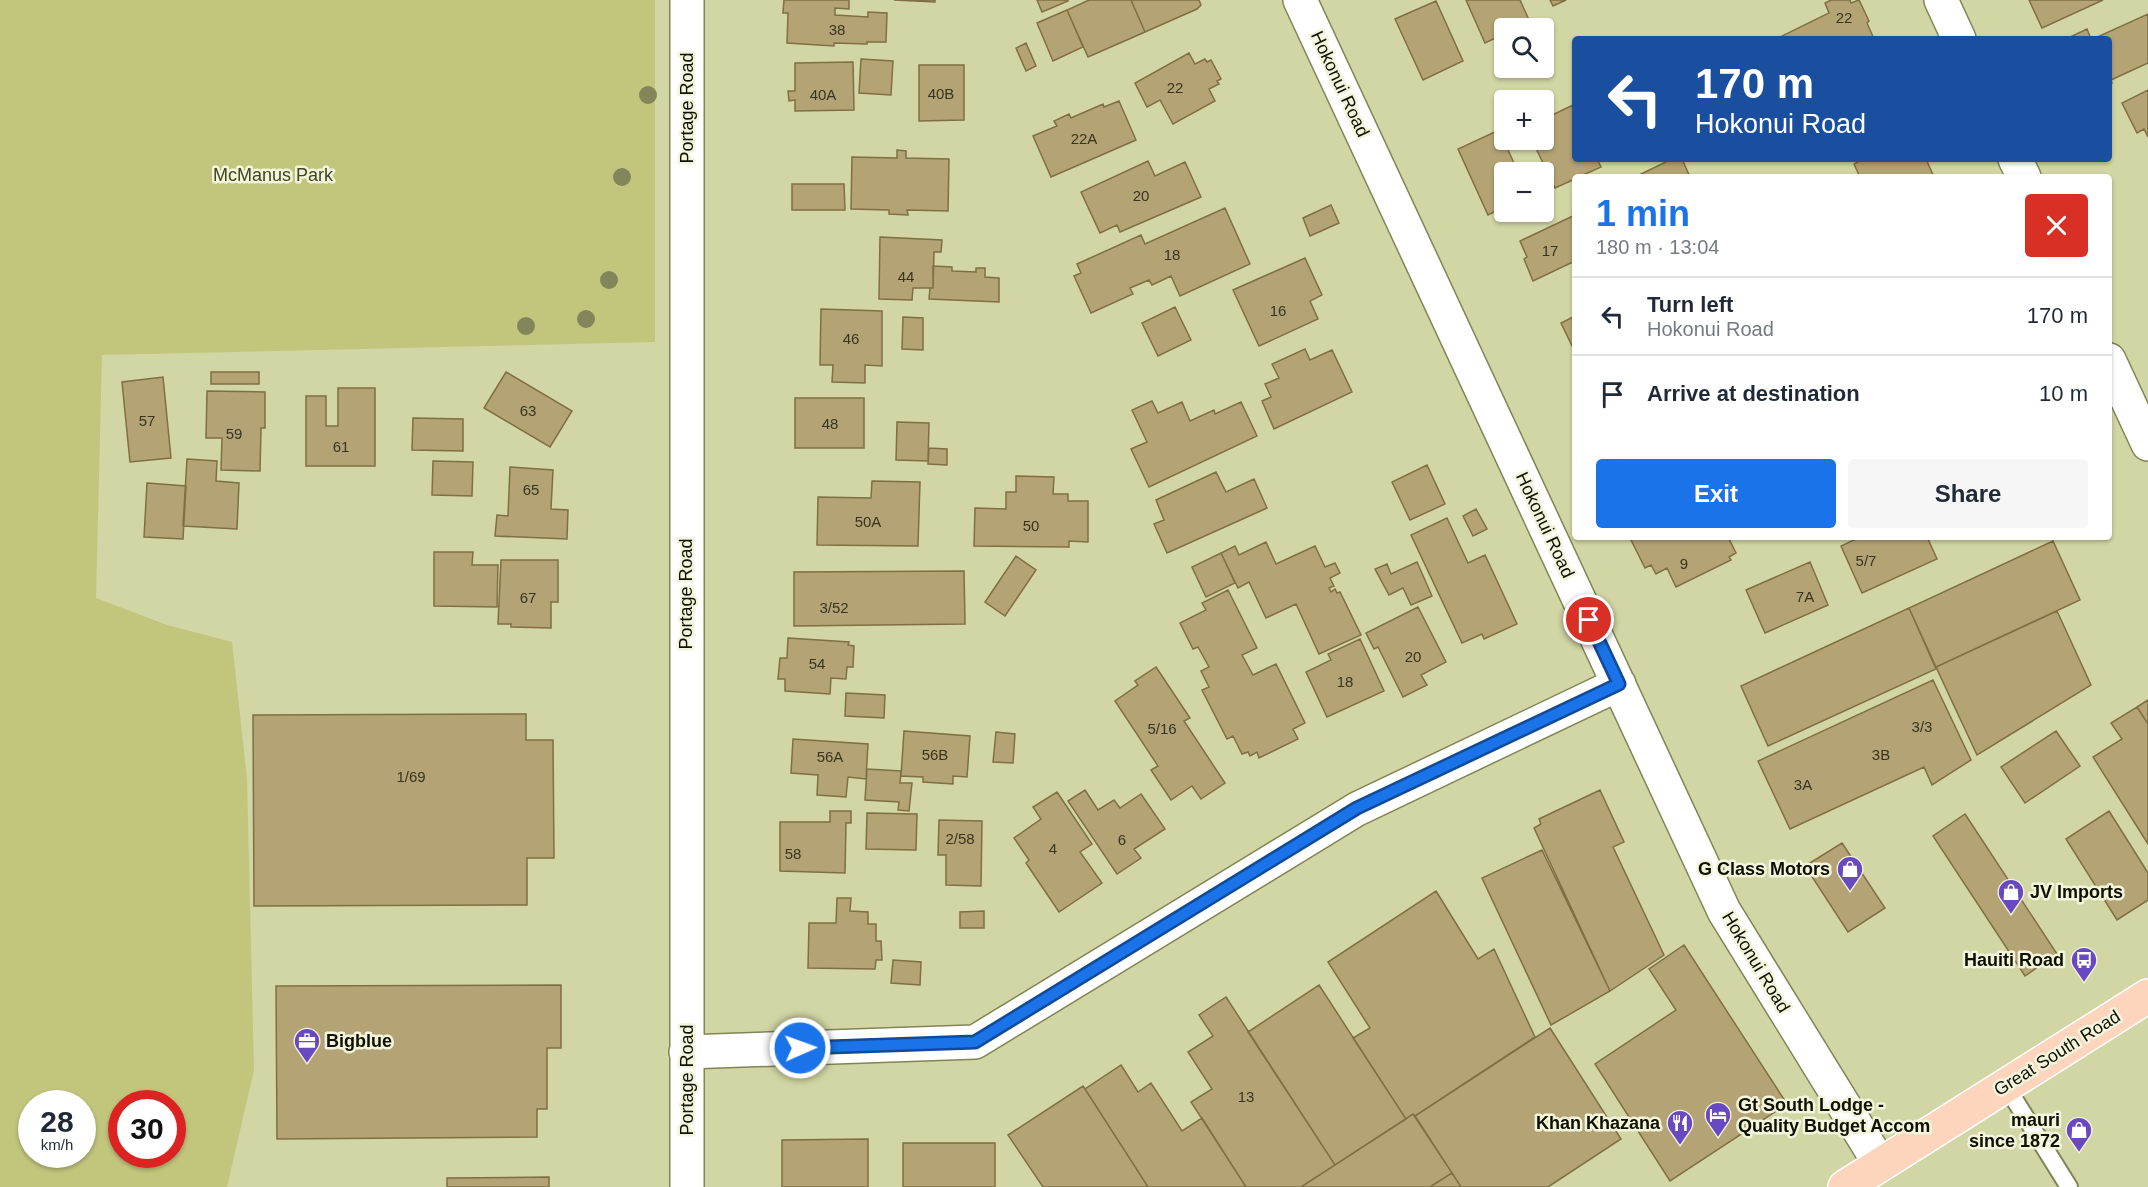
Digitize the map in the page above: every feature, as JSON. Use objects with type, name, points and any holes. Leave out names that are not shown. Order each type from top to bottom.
[{"type":"main road","name":"Great South Road","points":[[1845,1187],[2148,996]]},
{"type":"street","name":"Portage Road","points":[[687,0],[687,1187]]},
{"type":"street","name":"Hokonui Road","points":[[1300,0],[1724,911],[1880,1164]]},
{"type":"street","points":[[1941,0],[1958,36]]},
{"type":"street","points":[[2112,366],[2148,444]]},
{"type":"street","points":[[686,1052],[975,1042],[1357,808],[1619,684]]},
{"type":"lane","points":[[2006,1086],[2069,1187]]},
{"type":"green space","name":"McManus Park","points":[[0,0],[655,0],[655,342],[102,355],[96,598],[167,625],[232,642],[247,779],[254,1070],[227,1187],[0,1187]]},
{"type":"building","points":[[784,0],[849,0],[849,9],[835,8],[835,15],[868,17],[868,12],[887,13],[886,42],[834,43],[834,46],[787,43],[788,13],[783,13]]},
{"type":"building","points":[[894,0],[935,0],[935,2]]},
{"type":"building","points":[[1037,0],[1068,0],[1068,1],[1042,12]]},
{"type":"building","points":[[1089,0],[1131,0],[1145,32],[1088,57],[1067,10]]},
{"type":"building","points":[[1131,0],[1199,0],[1201,5],[1197,9],[1145,32]]},
{"type":"building","points":[[1466,0],[1520,0],[1528,18],[1494,18],[1494,39],[1485,43]]},
{"type":"building","points":[[1550,0],[1566,0],[1553,6]]},
{"type":"building","points":[[1831,0],[1850,0],[1851,3],[1859,0],[1869,21],[1867,23],[1873,36],[1782,36],[1829,13],[1825,3]]},
{"type":"building","points":[[2029,0],[2103,0],[2042,28]]},
{"type":"building","points":[[1436,1],[1463,61],[1423,80],[1395,19]]},
{"type":"building","points":[[1067,10],[1083,47],[1053,61],[1037,23]]},
{"type":"building","points":[[2148,14],[2148,63],[2112,80],[2112,36],[2100,36]]},
{"type":"building","points":[[2087,29],[2090,36],[2072,36]]},
{"type":"building","points":[[1026,43],[1036,66],[1026,71],[1016,48]]},
{"type":"building","points":[[1189,53],[1195,64],[1205,59],[1207,62],[1211,60],[1221,79],[1217,81],[1219,84],[1209,89],[1215,101],[1173,124],[1160,100],[1147,107],[1135,83]]},
{"type":"building","points":[[861,59],[893,61],[891,95],[859,93]]},
{"type":"building","points":[[853,62],[854,110],[795,111],[795,100],[789,101],[788,91],[795,91],[795,63]]},
{"type":"building","points":[[919,65],[964,65],[964,120],[919,121]]},
{"type":"building","points":[[2148,90],[2148,137],[2144,129],[2137,133],[2122,103]]},
{"type":"building","points":[[1119,101],[1136,140],[1051,177],[1033,136],[1057,126],[1054,121],[1069,114],[1071,118],[1103,104],[1104,107]]},
{"type":"building","points":[[1572,105],[1572,162],[1598,162],[1601,167],[1586,174],[1572,174],[1572,180],[1555,188],[1554,162],[1543,162],[1537,150],[1554,150],[1554,114]]},
{"type":"building","points":[[1494,132],[1494,150],[1508,150],[1513,162],[1494,162],[1494,212],[1488,215],[1458,149]]},
{"type":"building","points":[[897,150],[906,151],[906,158],[949,159],[948,211],[907,210],[908,215],[889,214],[889,210],[851,209],[852,157],[897,158]]},
{"type":"building","points":[[1148,161],[1155,176],[1185,162],[1201,197],[1120,232],[1117,225],[1100,233],[1081,192]]},
{"type":"building","points":[[1666,162],[1683,162],[1689,174],[1641,174]]},
{"type":"building","points":[[1858,162],[1927,162],[1933,174],[1859,174],[1854,164]]},
{"type":"building","points":[[792,184],[844,184],[845,210],[792,210]]},
{"type":"building","points":[[1331,205],[1339,223],[1310,236],[1303,218]]},
{"type":"building","points":[[1225,208],[1250,264],[1180,296],[1171,276],[1152,285],[1149,280],[1130,288],[1133,294],[1091,313],[1074,276],[1081,273],[1077,264],[1141,235],[1145,244]]},
{"type":"building","points":[[1572,216],[1572,262],[1533,281],[1520,241]]},
{"type":"building","points":[[880,237],[942,240],[941,252],[934,252],[933,288],[913,288],[912,300],[879,299]]},
{"type":"building","points":[[1305,258],[1322,295],[1310,301],[1318,319],[1259,346],[1233,290]]},
{"type":"building","points":[[933,266],[952,267],[952,271],[976,272],[976,268],[985,268],[985,277],[999,278],[999,302],[929,299],[930,288],[933,288]]},
{"type":"building","points":[[1175,307],[1191,340],[1158,356],[1142,323]]},
{"type":"building","points":[[821,309],[882,311],[882,366],[865,365],[865,383],[832,382],[833,365],[820,365]]},
{"type":"building","points":[[903,317],[923,318],[923,350],[902,349]]},
{"type":"building","points":[[1572,318],[1572,346],[1561,323]]},
{"type":"building","points":[[1305,349],[1310,360],[1332,350],[1352,392],[1274,429],[1262,401],[1271,397],[1265,384],[1279,378],[1272,364]]},
{"type":"building","points":[[211,372],[259,372],[259,384],[211,384]]},
{"type":"building","points":[[506,372],[572,411],[550,447],[484,408]]},
{"type":"building","points":[[163,377],[171,458],[130,462],[122,382]]},
{"type":"building","points":[[338,388],[375,388],[375,466],[306,466],[306,396],[326,396],[326,426],[338,426]]},
{"type":"building","points":[[207,391],[265,392],[265,428],[261,428],[260,471],[221,470],[222,438],[206,438]]},
{"type":"building","points":[[795,398],[864,398],[864,448],[795,448]]},
{"type":"building","points":[[1152,401],[1158,413],[1182,402],[1190,421],[1214,410],[1215,414],[1241,402],[1257,436],[1149,487],[1131,449],[1147,442],[1132,410]]},
{"type":"building","points":[[413,418],[463,419],[463,451],[412,450]]},
{"type":"building","points":[[897,422],[929,423],[928,461],[896,460]]},
{"type":"building","points":[[929,448],[947,449],[947,465],[928,464]]},
{"type":"building","points":[[187,459],[217,461],[216,481],[239,483],[237,529],[183,526]]},
{"type":"building","points":[[433,461],[473,462],[472,496],[432,495]]},
{"type":"building","points":[[1427,465],[1445,504],[1410,520],[1392,482]]},
{"type":"building","points":[[510,467],[553,470],[551,509],[568,510],[567,539],[495,536],[497,515],[508,516]]},
{"type":"building","points":[[1216,472],[1226,492],[1254,479],[1267,508],[1167,553],[1154,524],[1164,520],[1156,500]]},
{"type":"building","points":[[1016,476],[1054,477],[1053,494],[1068,494],[1068,501],[1088,501],[1088,542],[1069,541],[1069,547],[974,546],[975,508],[1006,509],[1006,492],[1016,492]]},
{"type":"building","points":[[872,481],[920,482],[918,546],[817,545],[818,497],[871,498]]},
{"type":"building","points":[[147,483],[186,486],[183,539],[144,537]]},
{"type":"building","points":[[1476,509],[1487,529],[1473,536],[1463,516]]},
{"type":"building","points":[[1447,518],[1468,563],[1485,555],[1517,624],[1484,639],[1482,634],[1462,643],[1411,535]]},
{"type":"building","points":[[1631,540],[1730,540],[1736,553],[1729,557],[1731,560],[1676,587],[1667,568],[1656,574],[1651,565],[1645,568]]},
{"type":"building","points":[[1854,540],[1928,540],[1937,559],[1862,593],[1841,546]]},
{"type":"building","points":[[2053,541],[2080,600],[1936,667],[1909,608]]},
{"type":"building","points":[[1266,542],[1276,564],[1315,546],[1325,567],[1335,563],[1340,573],[1330,578],[1334,586],[1329,588],[1331,592],[1335,589],[1337,593],[1340,592],[1361,635],[1319,654],[1296,604],[1266,618],[1249,582],[1238,588],[1221,553],[1235,546],[1239,555]]},
{"type":"building","points":[[434,552],[473,552],[472,565],[498,565],[497,607],[434,606]]},
{"type":"building","points":[[1221,553],[1235,583],[1206,597],[1192,567]]},
{"type":"building","points":[[1016,556],[1036,570],[1005,616],[985,602]]},
{"type":"building","points":[[501,560],[558,560],[558,602],[551,602],[551,628],[511,627],[511,624],[498,624]]},
{"type":"building","points":[[1417,562],[1432,596],[1411,605],[1403,588],[1389,595],[1375,569],[1387,564],[1391,574]]},
{"type":"building","points":[[1810,562],[1828,605],[1765,633],[1746,590]]},
{"type":"building","points":[[964,571],[965,624],[794,626],[794,572]]},
{"type":"building","points":[[1228,590],[1257,648],[1242,655],[1253,675],[1276,664],[1305,723],[1293,729],[1298,739],[1259,758],[1257,752],[1250,756],[1248,752],[1242,754],[1233,736],[1227,739],[1202,690],[1209,687],[1201,671],[1209,667],[1198,647],[1193,649],[1180,623],[1206,610],[1202,603]]},
{"type":"building","points":[[1418,607],[1446,662],[1421,675],[1427,685],[1403,697],[1378,647],[1374,649],[1366,633]]},
{"type":"building","points":[[1909,608],[1936,669],[1768,746],[1741,686]]},
{"type":"building","points":[[2057,611],[2091,685],[1977,755],[1936,667]]},
{"type":"building","points":[[788,638],[849,642],[848,645],[854,646],[853,667],[847,667],[846,679],[831,678],[830,694],[785,691],[785,679],[778,679],[780,658],[787,658]]},
{"type":"building","points":[[1360,639],[1384,691],[1327,717],[1306,672],[1331,660],[1328,654]]},
{"type":"building","points":[[1156,667],[1190,718],[1184,721],[1225,783],[1201,799],[1192,786],[1171,800],[1151,770],[1158,766],[1115,701],[1138,685],[1135,681]]},
{"type":"building","points":[[1933,680],[1971,760],[1932,785],[1924,767],[1790,829],[1758,761]]},
{"type":"building","points":[[846,693],[885,695],[884,718],[845,716]]},
{"type":"building","points":[[2148,700],[2148,724],[2137,707]]},
{"type":"building","points":[[2137,707],[2148,724],[2148,844],[2093,757],[2122,739],[2111,723]]},
{"type":"building","points":[[526,714],[526,740],[553,740],[554,858],[527,858],[527,905],[254,906],[253,715]]},
{"type":"building","points":[[904,731],[970,736],[967,777],[953,776],[953,784],[923,782],[923,777],[901,776]]},
{"type":"building","points":[[2056,731],[2080,766],[2025,803],[2001,767]]},
{"type":"building","points":[[996,732],[1015,734],[1013,763],[993,762]]},
{"type":"building","points":[[793,739],[868,744],[866,779],[848,777],[846,797],[817,795],[818,775],[791,773]]},
{"type":"building","points":[[867,769],[901,771],[900,783],[912,783],[909,811],[898,810],[899,802],[865,800]]},
{"type":"building","points":[[1085,790],[1098,810],[1114,800],[1120,808],[1141,794],[1165,829],[1134,849],[1141,858],[1117,874],[1068,801]]},
{"type":"building","points":[[1600,790],[1624,842],[1613,847],[1664,955],[1610,991],[1534,828],[1541,824],[1539,819]]},
{"type":"building","points":[[1057,792],[1092,844],[1080,852],[1102,883],[1059,912],[1026,863],[1029,860],[1014,838],[1041,819],[1033,807]]},
{"type":"building","points":[[830,811],[851,811],[851,823],[846,823],[845,873],[780,871],[780,822],[830,822]]},
{"type":"building","points":[[2109,811],[2148,873],[2148,900],[2117,920],[2066,839]]},
{"type":"building","points":[[867,813],[917,814],[916,850],[866,849]]},
{"type":"building","points":[[1965,814],[2057,954],[2025,976],[1933,836]]},
{"type":"building","points":[[939,820],[982,821],[981,886],[946,885],[946,855],[938,855]]},
{"type":"building","points":[[1842,843],[1885,908],[1848,932],[1805,866]]},
{"type":"building","points":[[1542,850],[1610,991],[1551,1025],[1482,878]]},
{"type":"building","points":[[1436,891],[1478,959],[1494,949],[1535,1037],[1415,1116],[1413,1114],[1406,1119],[1353,1038],[1370,1028],[1328,962]]},
{"type":"building","points":[[837,898],[851,898],[850,911],[868,912],[868,924],[876,924],[876,941],[881,941],[882,960],[876,960],[875,969],[808,968],[809,923],[836,923]]},
{"type":"building","points":[[984,911],[984,928],[960,928],[960,912]]},
{"type":"building","points":[[1684,945],[1787,1104],[1670,1181],[1595,1064],[1676,1010],[1649,969]]},
{"type":"building","points":[[893,960],[921,962],[920,985],[891,983]]},
{"type":"building","points":[[561,985],[561,1048],[547,1048],[547,1109],[537,1109],[537,1137],[277,1139],[276,986]]},
{"type":"building","points":[[1319,985],[1406,1119],[1335,1165],[1248,1032]]},
{"type":"building","points":[[1226,997],[1335,1165],[1301,1187],[1246,1187],[1191,1102],[1212,1089],[1188,1052],[1213,1036],[1199,1015]]},
{"type":"building","points":[[1550,1028],[1621,1139],[1548,1187],[1461,1187],[1415,1116]]},
{"type":"building","points":[[1121,1065],[1138,1092],[1151,1083],[1182,1131],[1202,1118],[1246,1187],[1148,1187],[1085,1089]]},
{"type":"building","points":[[1083,1086],[1148,1187],[1043,1187],[1008,1135]]},
{"type":"building","points":[[1413,1114],[1452,1173],[1430,1187],[1301,1187]]},
{"type":"building","points":[[868,1139],[868,1187],[782,1187],[782,1140]]},
{"type":"building","points":[[903,1143],[995,1143],[995,1187],[903,1187]]},
{"type":"building","points":[[1452,1173],[1461,1187],[1430,1187]]},
{"type":"building","points":[[549,1177],[549,1187],[447,1187],[447,1178]]},
{"type":"place","name":"G Class Motors","points":[[1850,892]]},
{"type":"place","name":"JV Imports","points":[[2011,915]]},
{"type":"place","name":"Hauiti Road","points":[[2084,983]]},
{"type":"place","name":"Bigblue","points":[[307,1064]]},
{"type":"place","name":"Gt South Lodge - Quality Budget Accom","points":[[1718,1138]]},
{"type":"place","name":"Khan Khazana","points":[[1680,1146]]},
{"type":"place","name":"mauri since 1872","points":[[2079,1153]]},
{"type":"route","points":[[800,1048],[975,1042],[1357,808],[1619,684],[1589,620]]}]
